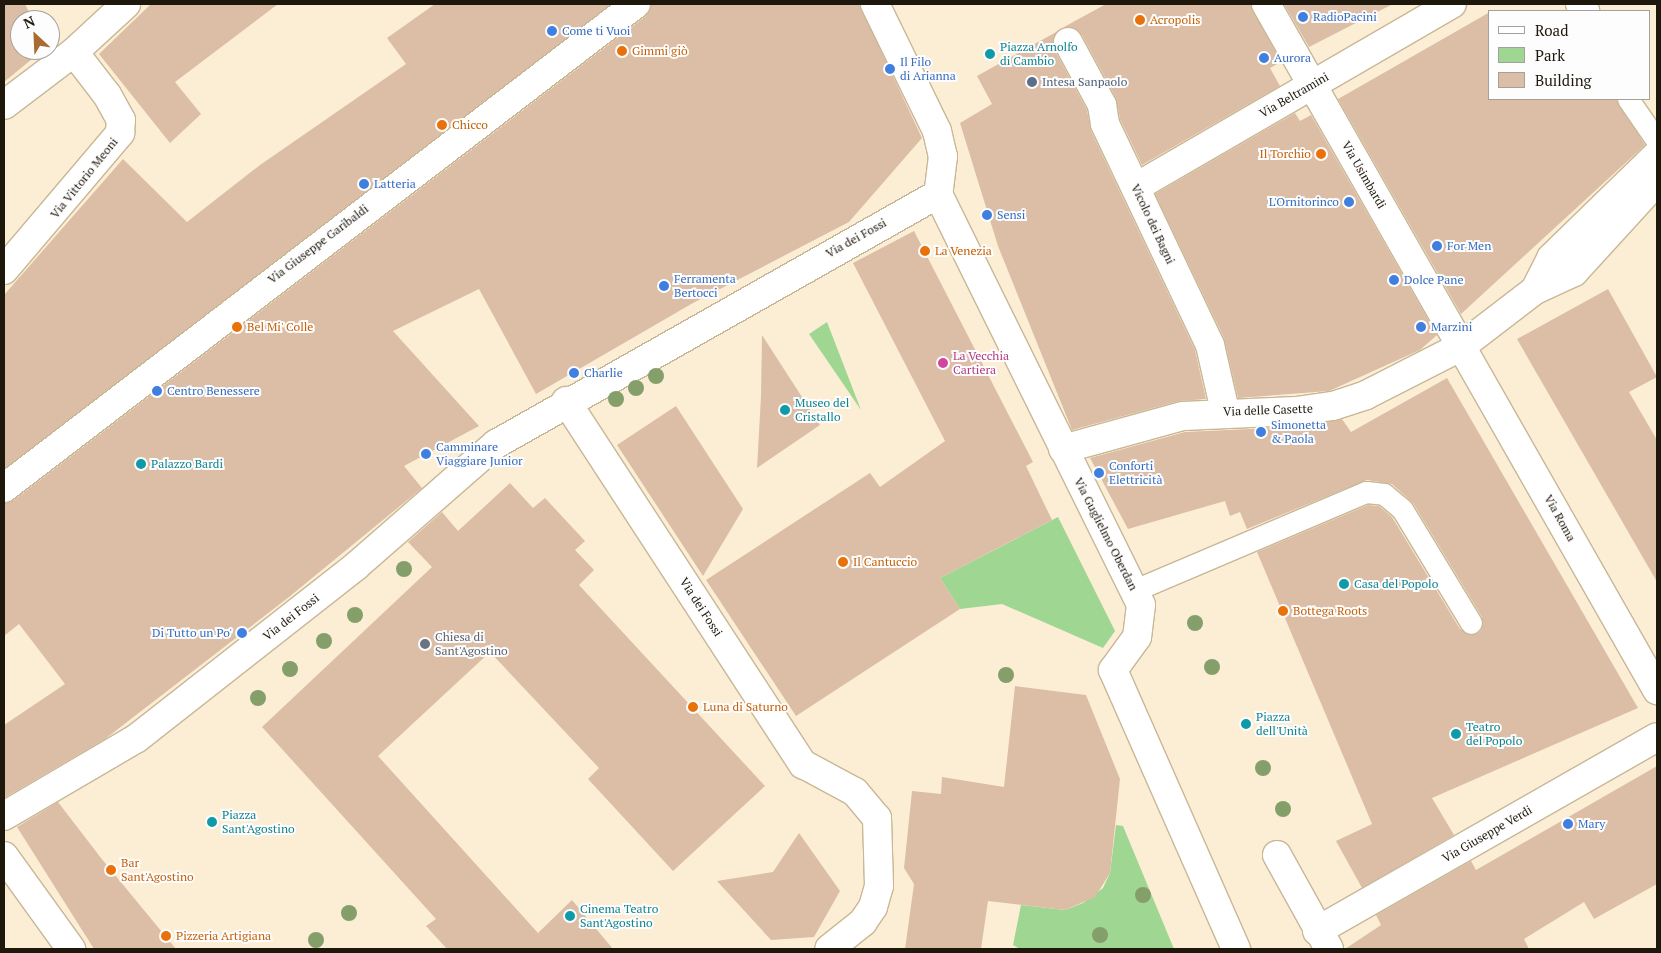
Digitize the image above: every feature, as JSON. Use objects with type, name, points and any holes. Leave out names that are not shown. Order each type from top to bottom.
[{"type":"street","points":[[4,105],[74,52],[126,4]]},
{"type":"street","name":"Via Giuseppe Garibaldi","points":[[4,488],[636,4]]},
{"type":"street","points":[[875,4],[932,118],[942,156],[938,194]]},
{"type":"street","name":"Via Usimbardi","points":[[1266,4],[1462,346]]},
{"type":"street","name":"Via Beltramini","points":[[1136,187],[1452,4]]},
{"type":"street","name":"Vicolo dei Bagni","points":[[1068,42],[1102,105],[1105,124],[1210,345],[1224,411]]},
{"type":"street","name":"Via Vittorio Meoni","points":[[4,270],[120,133],[121,120],[107,95],[74,52]]},
{"type":"street","name":"Via delle Casette","points":[[1535,290],[1551,258],[1657,154]]},
{"type":"street","name":"Via delle Casette","points":[[1063,449],[1183,416],[1224,411],[1333,406],[1462,346],[1535,290],[1574,272],[1657,181]]},
{"type":"street","name":"Via dei Fossi","points":[[4,816],[136,738],[356,566],[496,444],[566,401],[938,194]]},
{"type":"street","name":"Via Guglielmo Oberdan","points":[[938,194],[1063,449],[1135,590],[1142,620],[1137,637],[1113,670],[1236,949]]},
{"type":"street","name":"Via Roma","points":[[1462,346],[1657,690]]},
{"type":"street","name":"Via dei Fossi","points":[[566,401],[804,764],[855,792],[878,818],[879,886],[863,922],[829,949]]},
{"type":"street","name":"Via Giuseppe Verdi","points":[[1323,940],[1657,737]]},
{"type":"street","points":[[4,856],[71,949]]},
{"type":"street","points":[[1277,856],[1323,940]]},
{"type":"lane","points":[[1629,100],[1657,141]]},
{"type":"lane","points":[[1135,590],[1366,492],[1384,494],[1402,509],[1471,624]]},
{"type":"green space","points":[[827,322],[861,410],[809,334]]},
{"type":"green space","points":[[1058,517],[1115,631],[1103,648],[1002,604],[960,609],[940,578]]},
{"type":"green space","points":[[1116,825],[1123,826],[1174,949],[1020,949],[1013,945],[1021,905],[1065,910],[1083,903],[1103,888],[1110,873]]},
{"type":"building","points":[[4,4],[25,4],[28,10],[10,10],[10,60],[31,60],[4,82]]},
{"type":"building","points":[[151,4],[278,4],[175,82],[201,114],[170,143],[99,54]]},
{"type":"building","points":[[435,4],[611,4],[4,469],[4,295],[123,159],[187,222],[260,165],[406,64],[387,38]]},
{"type":"building","points":[[651,4],[859,4],[922,138],[849,222],[693,303],[536,394],[479,289],[393,331],[479,426],[404,466],[422,488],[289,597],[105,739],[4,798],[4,725],[65,684],[19,624],[4,636],[4,503],[14,500],[646,16]]},
{"type":"building","points":[[1106,4],[1250,4],[1281,62],[1270,68],[1280,86],[1142,165],[1120,119],[1116,98],[1082,35],[1064,27]]},
{"type":"building","points":[[1284,4],[1393,4],[1309,47]]},
{"type":"building","points":[[1488,13],[1488,100],[1617,100],[1645,145],[1461,314],[1338,99]]},
{"type":"building","points":[[1058,31],[1054,49],[1087,110],[1091,131],[1195,350],[1206,399],[1179,401],[1072,430],[998,246],[960,123],[992,104],[977,76]]},
{"type":"building","points":[[1295,113],[1300,121],[1311,115],[1437,335],[1420,350],[1329,391],[1238,398],[1224,338],[1155,194]]},
{"type":"building","points":[[914,231],[1033,462],[1026,466],[1052,520],[940,578],[960,609],[796,716],[706,580],[870,473],[880,487],[945,441],[853,263]]},
{"type":"building","points":[[1608,289],[1657,377],[1629,392],[1657,440],[1657,582],[1517,339]]},
{"type":"building","name":"Museo del Cristallo","points":[[762,335],[820,425],[757,468],[761,396]]},
{"type":"building","points":[[1447,378],[1638,708],[1432,798],[1454,835],[1362,888],[1336,841],[1372,824],[1257,552],[1368,505],[1379,506],[1392,517],[1460,629],[1477,634],[1482,629],[1482,617],[1413,503],[1392,484],[1367,480],[1247,529],[1240,512],[1230,516],[1225,501],[1128,529],[1090,458],[1185,432],[1297,427],[1342,419],[1351,432]]},
{"type":"building","points":[[676,406],[743,509],[703,576],[617,445]]},
{"type":"building","points":[[510,483],[533,508],[545,498],[585,541],[575,550],[594,570],[579,585],[765,786],[673,871],[588,779],[599,768],[490,652],[378,756],[538,933],[572,900],[613,949],[447,949],[426,926],[436,919],[262,727],[432,567],[408,542],[442,512],[458,531]]},
{"type":"building","points":[[1015,686],[1086,695],[1120,779],[1110,873],[1095,897],[1065,910],[988,901],[981,949],[905,949],[914,884],[904,868],[912,791],[941,794],[942,777],[1004,787]]},
{"type":"building","points":[[1657,766],[1657,884],[1594,919],[1584,902],[1524,939],[1529,949],[1345,949],[1381,925],[1376,915],[1471,861],[1476,870]]},
{"type":"building","points":[[58,802],[101,858],[176,949],[94,949],[17,827]]},
{"type":"building","points":[[799,833],[840,891],[814,937],[771,940],[717,881],[773,872]]},
{"type":"place","name":"RadioPacini","points":[[1303,17]]},
{"type":"place","name":"Acropolis","points":[[1140,20]]},
{"type":"place","name":"Come ti Vuoi","points":[[552,31]]},
{"type":"place","name":"Gimmi giò","points":[[622,51]]},
{"type":"place","name":"Piazza Arnolfo di Cambio","points":[[990,54]]},
{"type":"place","name":"Aurora","points":[[1264,58]]},
{"type":"place","name":"Il Filo di Arianna","points":[[890,69]]},
{"type":"place","name":"Intesa Sanpaolo","points":[[1032,82]]},
{"type":"place","name":"Chicco","points":[[442,125]]},
{"type":"place","name":"Il Torchio","points":[[1321,154]]},
{"type":"place","name":"Latteria","points":[[364,184]]},
{"type":"place","name":"L'Ornitorinco","points":[[1349,202]]},
{"type":"place","name":"Sensi","points":[[987,215]]},
{"type":"place","name":"For Men","points":[[1437,246]]},
{"type":"place","name":"La Venezia","points":[[925,251]]},
{"type":"place","name":"Dolce Pane","points":[[1394,280]]},
{"type":"place","name":"Ferramenta Bertocci","points":[[664,286]]},
{"type":"place","name":"Bel Mi' Colle","points":[[237,327]]},
{"type":"place","name":"Marzini","points":[[1421,327]]},
{"type":"place","name":"La Vecchia Cartiera","points":[[943,363]]},
{"type":"place","name":"Charlie","points":[[574,373]]},
{"type":"place","name":"Centro Benessere","points":[[157,391]]},
{"type":"place","name":"Museo del Cristallo","points":[[785,410]]},
{"type":"place","name":"Simonetta & Paola","points":[[1261,432]]},
{"type":"place","name":"Camminare Viaggiare Junior","points":[[426,454]]},
{"type":"place","name":"Palazzo Bardi","points":[[141,464]]},
{"type":"place","name":"Conforti Elettricità","points":[[1099,473]]},
{"type":"place","name":"Il Cantuccio","points":[[843,562]]},
{"type":"place","name":"Casa del Popolo","points":[[1344,584]]},
{"type":"place","name":"Bottega Roots","points":[[1283,611]]},
{"type":"place","name":"Di Tutto un Po'","points":[[242,633]]},
{"type":"place","name":"Chiesa di Sant'Agostino","points":[[425,644]]},
{"type":"place","name":"Luna di Saturno","points":[[693,707]]},
{"type":"place","name":"Piazza dell'Unità","points":[[1246,724]]},
{"type":"place","name":"Teatro del Popolo","points":[[1456,734]]},
{"type":"place","name":"Piazza Sant'Agostino","points":[[212,822]]},
{"type":"place","name":"Mary","points":[[1568,824]]},
{"type":"place","name":"Bar Sant'Agostino","points":[[111,870]]},
{"type":"place","name":"Cinema Teatro Sant'Agostino","points":[[570,916]]},
{"type":"place","name":"Pizzeria Artigiana","points":[[166,936]]}]
